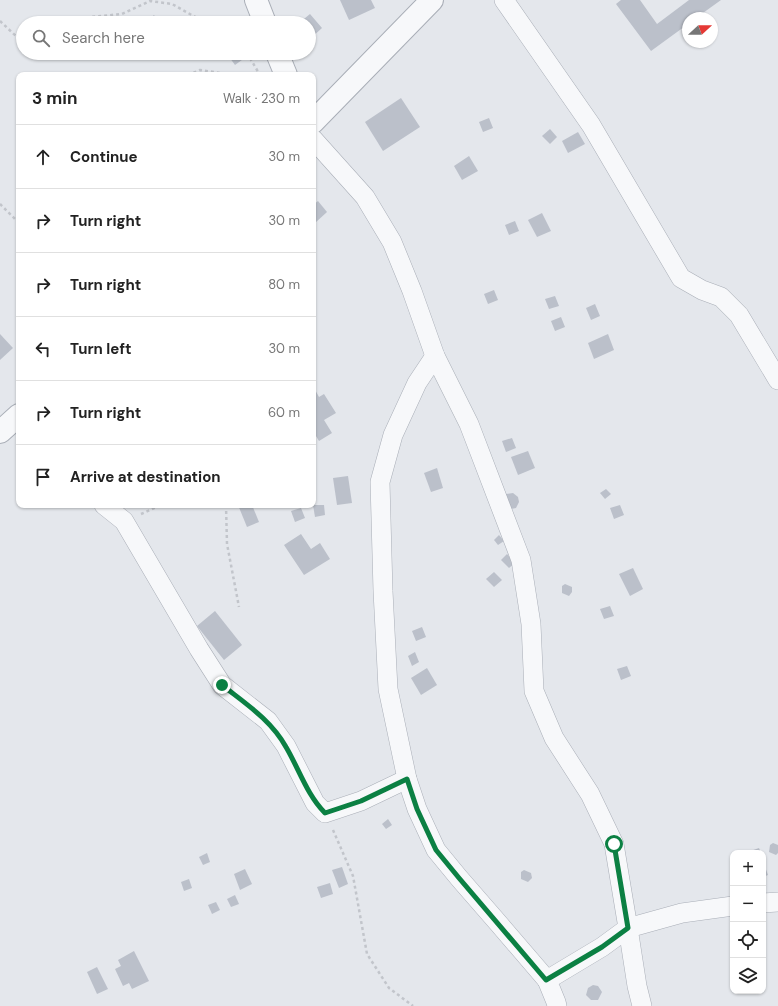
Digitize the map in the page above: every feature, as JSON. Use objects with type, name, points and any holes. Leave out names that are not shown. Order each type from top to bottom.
[{"type":"street","points":[[256,0],[262,16]]},
{"type":"street","points":[[316,119],[432,0]]},
{"type":"street","points":[[504,0],[591,125],[681,278],[702,290],[721,297],[739,315],[778,380]]},
{"type":"street","points":[[280,60],[285,72]]},
{"type":"street","points":[[316,142],[365,197],[392,242],[412,291],[435,356],[469,424],[521,560],[531,624],[534,691],[554,738],[590,794],[614,844],[637,986],[642,1006]]},
{"type":"street","points":[[435,356],[417,383],[393,435],[380,482],[383,591],[388,689],[407,779],[417,809],[436,850],[546,980],[557,1006]]},
{"type":"street","points":[[0,432],[16,418]]},
{"type":"street","points":[[108,508],[124,521],[199,649],[222,685],[268,721],[286,746],[315,803],[325,813],[361,801],[407,779]]},
{"type":"street","points":[[766,903],[778,902]]},
{"type":"street","points":[[546,980],[602,947],[628,928],[682,913],[730,906]]},
{"type":"path","points":[[101,16],[122,14],[150,1],[172,4],[193,16]]},
{"type":"path","points":[[0,21],[16,36]]},
{"type":"path","points":[[251,60],[258,72]]},
{"type":"path","points":[[195,72],[200,70],[214,72]]},
{"type":"path","points":[[0,204],[16,220]]},
{"type":"path","points":[[226,508],[227,544],[239,607]]},
{"type":"path","points":[[325,813],[353,876],[367,954],[389,988],[412,1006]]},
{"type":"building","points":[[340,0],[371,0],[375,8],[349,20]]},
{"type":"building","points":[[621,0],[640,0],[657,24],[689,0],[721,0],[704,12],[682,12],[682,28],[651,51],[616,4]]},
{"type":"building","points":[[316,21],[322,28],[316,34]]},
{"type":"building","points":[[231,60],[242,60],[235,65]]},
{"type":"building","points":[[401,98],[420,127],[383,151],[365,122]]},
{"type":"building","points":[[489,118],[493,128],[483,132],[479,122]]},
{"type":"building","points":[[550,129],[557,137],[550,144],[542,136]]},
{"type":"building","points":[[578,132],[585,144],[568,153],[562,141]]},
{"type":"building","points":[[469,156],[478,171],[462,180],[454,166]]},
{"type":"building","points":[[318,201],[327,212],[316,222],[316,203]]},
{"type":"building","points":[[542,213],[551,231],[537,237],[528,220]]},
{"type":"building","points":[[515,221],[519,231],[509,235],[505,225]]},
{"type":"building","points":[[494,290],[498,300],[488,304],[484,294]]},
{"type":"building","points":[[555,296],[559,306],[549,309],[545,299]]},
{"type":"building","points":[[595,304],[600,316],[591,320],[586,308]]},
{"type":"building","points":[[561,317],[565,327],[555,331],[551,321]]},
{"type":"building","points":[[0,334],[13,348],[0,360]]},
{"type":"building","points":[[608,334],[614,350],[594,359],[588,343]]},
{"type":"building","points":[[316,392],[319,397],[324,394],[336,413],[324,420],[332,433],[319,441],[316,436]]},
{"type":"building","points":[[512,438],[516,448],[506,452],[502,441]]},
{"type":"building","points":[[528,451],[535,468],[518,475],[511,457]]},
{"type":"building","points":[[437,468],[443,488],[431,492],[424,473]]},
{"type":"building","points":[[348,476],[352,503],[337,505],[333,478]]},
{"type":"building","points":[[606,489],[611,494],[605,499],[600,493]]},
{"type":"building","points":[[513,493],[518,497],[519,502],[516,508],[511,509],[502,500],[506,494]]},
{"type":"building","points":[[316,505],[324,505],[325,515],[315,517],[314,508],[316,508]]},
{"type":"building","points":[[620,505],[624,515],[614,519],[610,508]]},
{"type":"building","points":[[239,508],[253,508],[259,522],[247,527]]},
{"type":"building","points":[[301,508],[305,518],[295,522],[291,511]]},
{"type":"building","points":[[301,534],[311,549],[320,543],[330,559],[304,575],[284,545]]},
{"type":"building","points":[[499,535],[504,541],[498,545],[494,540]]},
{"type":"building","points":[[507,554],[515,563],[509,568],[501,560]]},
{"type":"building","points":[[633,568],[643,589],[630,596],[619,574]]},
{"type":"building","points":[[494,572],[502,580],[494,587],[486,579]]},
{"type":"building","points":[[565,584],[572,587],[572,592],[569,596],[562,593],[562,586]]},
{"type":"building","points":[[610,606],[614,616],[604,619],[600,609]]},
{"type":"building","points":[[215,611],[242,645],[224,660],[197,626]]},
{"type":"building","points":[[422,627],[426,637],[416,641],[412,631]]},
{"type":"building","points":[[415,652],[419,662],[412,666],[408,656]]},
{"type":"building","points":[[627,666],[631,676],[621,680],[617,669]]},
{"type":"building","points":[[427,668],[437,685],[421,695],[411,678]]},
{"type":"building","points":[[388,819],[392,825],[386,829],[382,824]]},
{"type":"building","points":[[773,843],[778,845],[778,853],[776,855],[769,852],[770,845]]},
{"type":"building","points":[[207,853],[210,862],[203,865],[199,857]]},
{"type":"building","points":[[342,867],[348,884],[339,888],[332,870]]},
{"type":"building","points":[[245,869],[252,884],[240,890],[234,874]]},
{"type":"building","points":[[524,870],[531,873],[532,878],[528,882],[521,879],[521,872]]},
{"type":"building","points":[[189,879],[192,888],[184,891],[181,882]]},
{"type":"building","points":[[330,883],[333,894],[321,898],[317,887]]},
{"type":"building","points":[[235,895],[239,904],[231,907],[227,899]]},
{"type":"building","points":[[216,902],[220,910],[212,914],[208,905]]},
{"type":"building","points":[[134,951],[149,981],[132,989],[129,983],[123,986],[115,969],[121,966],[118,960]]},
{"type":"building","points":[[97,967],[108,989],[97,994],[87,972]]},
{"type":"building","points":[[593,985],[598,986],[602,992],[598,1000],[591,1000],[586,995],[588,988]]},
{"type":"route","points":[[222,685],[268,721],[286,746],[315,803],[325,813],[361,801],[407,779],[417,809],[436,850],[546,980],[602,947],[628,928],[614,844]]}]
